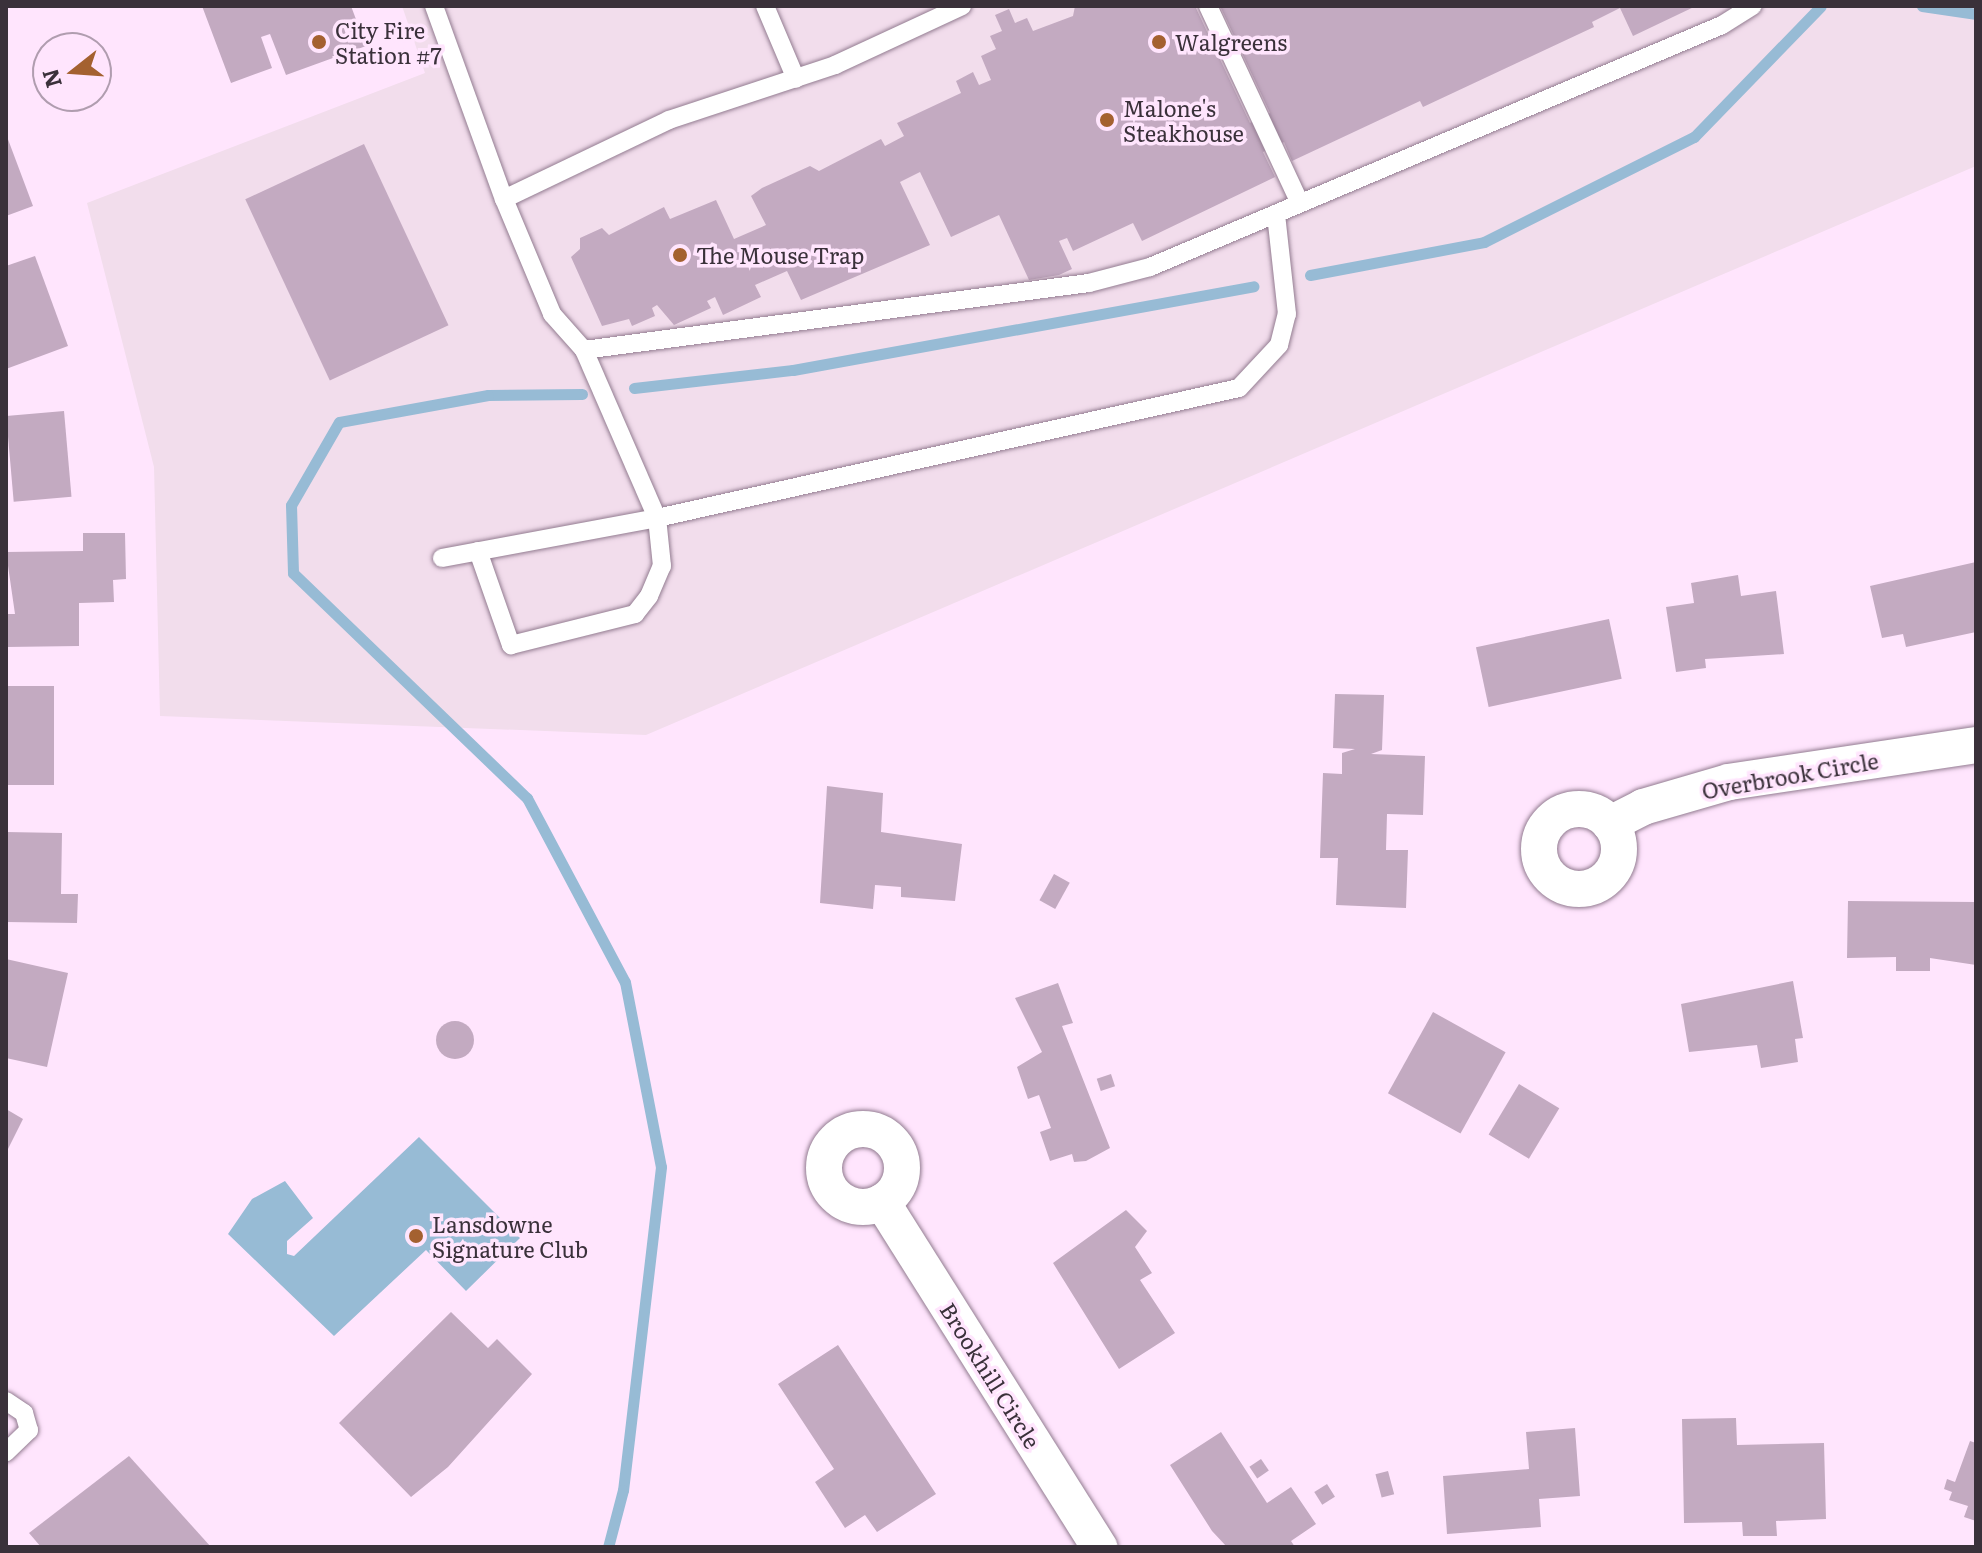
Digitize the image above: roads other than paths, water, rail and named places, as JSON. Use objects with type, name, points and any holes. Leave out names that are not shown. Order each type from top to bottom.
[{"type":"street","name":"Overbrook Circle","points":[[1610,824],[1643,807],[1729,782],[1976,745]]},
{"type":"street","name":"Brookhill Circle","points":[[882,1202],[1099,1547]]},
{"type":"lane","points":[[434,6],[504,199],[552,314],[584,350],[657,518],[662,566],[635,614],[511,645],[478,551]]},
{"type":"lane","points":[[765,6],[796,79]]},
{"type":"lane","points":[[504,199],[669,120],[796,79],[962,6]]},
{"type":"lane","points":[[1208,6],[1300,203]]},
{"type":"lane","points":[[584,350],[1089,283],[1150,267],[1722,25],[1752,6]]},
{"type":"lane","points":[[442,558],[657,518],[1239,388],[1279,345],[1287,314],[1276,214]]},
{"type":"lane","points":[[6,1401],[24,1413],[29,1430],[6,1452]]},
{"type":"water","name":"Lansdowne Signature Club","points":[[419,1137],[520,1238],[466,1291],[426,1250],[334,1336],[228,1234],[252,1199],[285,1181],[313,1218],[287,1241],[287,1254],[294,1256]]},
{"type":"waterway","points":[[1310,275],[1484,242],[1694,137],[1821,6]]},
{"type":"waterway","points":[[1922,6],[1976,14]]},
{"type":"waterway","points":[[634,388],[793,370],[1253,286]]},
{"type":"waterway","points":[[582,394],[488,395],[339,422],[291,505],[293,573],[527,798],[625,982],[661,1167],[623,1490],[608,1547]]},
{"type":"place","name":"City Fire Station #7","points":[[319,42]]},
{"type":"place","name":"Walgreens","points":[[1159,42]]},
{"type":"place","name":"Malone's Steakhouse","points":[[1107,120]]},
{"type":"place","name":"The Mouse Trap","points":[[680,255]]},
{"type":"place","name":"Lansdowne Signature Club","points":[[416,1236]]}]
